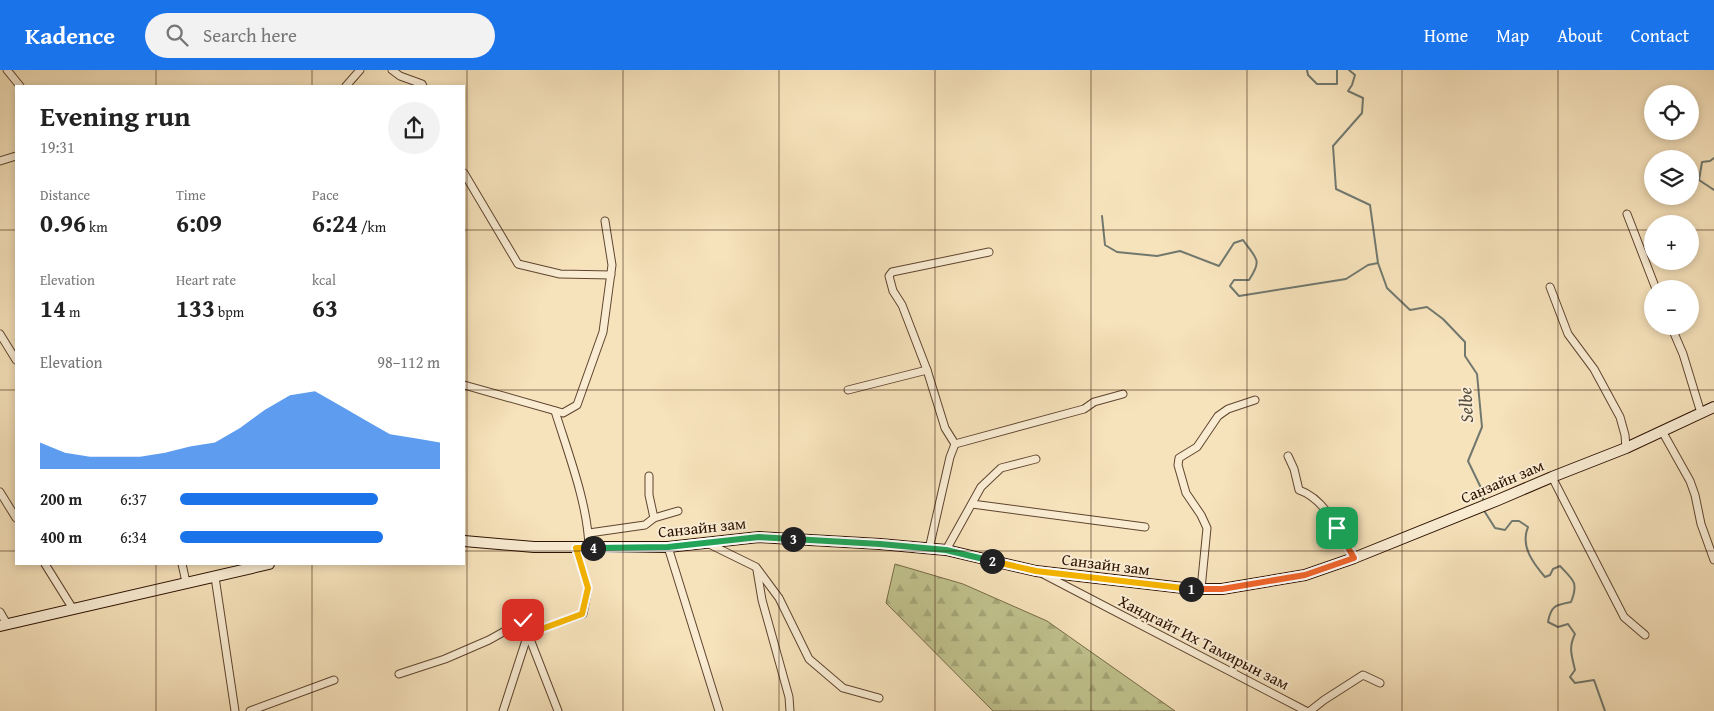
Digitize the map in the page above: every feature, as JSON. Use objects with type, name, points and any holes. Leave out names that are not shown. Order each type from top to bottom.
[{"type":"main road","name":"Санзайн зам","points":[[465,541],[534,547],[668,547],[759,537],[880,544],[946,550],[1036,571],[1201,589],[1222,589],[1305,575],[1354,558],[1626,448],[1714,406]]},
{"type":"main road","points":[[3,625],[264,565]]},
{"type":"street","points":[[7,70],[19,85]]},
{"type":"street","points":[[347,85],[360,70]]},
{"type":"street","points":[[392,70],[400,76],[422,85]]},
{"type":"street","points":[[0,160],[15,156]]},
{"type":"street","points":[[465,175],[518,264],[560,274],[611,275]]},
{"type":"street","points":[[1627,214],[1653,280]]},
{"type":"street","points":[[465,385],[563,413],[568,412],[577,405],[603,332],[612,265],[605,221]]},
{"type":"street","points":[[929,549],[954,444],[945,428],[927,370],[902,305],[893,291],[889,276],[892,272],[989,252]]},
{"type":"street","points":[[1550,287],[1568,334],[1594,369],[1620,417],[1626,448]]},
{"type":"street","points":[[0,334],[15,358]]},
{"type":"street","points":[[1675,335],[1683,354],[1701,413]]},
{"type":"street","points":[[848,390],[927,370]]},
{"type":"street","points":[[954,444],[1084,409],[1094,402],[1123,394]]},
{"type":"street","points":[[1201,589],[1207,528],[1201,515],[1191,503],[1186,493],[1178,465],[1179,458],[1197,447],[1218,416],[1228,409],[1255,400]]},
{"type":"street","points":[[555,411],[575,474],[588,533],[589,548]]},
{"type":"street","points":[[1662,432],[1690,481],[1701,524],[1714,560]]},
{"type":"street","points":[[1288,456],[1294,469],[1299,490],[1318,501],[1337,528],[1354,558]]},
{"type":"street","points":[[946,550],[981,487],[1001,468],[1036,459]]},
{"type":"street","points":[[649,476],[649,496],[654,518]]},
{"type":"street","points":[[1552,477],[1624,617],[1644,634]]},
{"type":"street","points":[[0,492],[15,516]]},
{"type":"street","points":[[972,504],[1145,527]]},
{"type":"street","points":[[588,533],[645,525],[654,518],[678,511]]},
{"type":"street","points":[[707,543],[756,567],[779,598],[809,659],[843,688],[879,698]]},
{"type":"street","points":[[668,547],[719,711]]},
{"type":"street","points":[[528,634],[582,614],[588,588],[576,548]]},
{"type":"street","points":[[46,565],[72,609]]},
{"type":"street","points":[[182,565],[186,582]]},
{"type":"street","points":[[756,567],[762,600],[789,697],[790,711]]},
{"type":"street","name":"Хандгайт Их Тамирын зам","points":[[1036,571],[1306,711]]},
{"type":"street","points":[[215,576],[235,711]]},
{"type":"street","points":[[0,612],[3,625]]},
{"type":"street","points":[[399,674],[445,659],[489,640],[523,620],[558,711]]},
{"type":"street","points":[[503,711],[528,634]]},
{"type":"street","points":[[1310,711],[1363,675],[1380,683]]},
{"type":"street","points":[[250,711],[334,680]]},
{"type":"green space","points":[[895,564],[963,584],[1047,621],[1175,711],[993,711],[886,603]]},
{"type":"waterway","name":"Selbe","points":[[1307,70],[1308,75],[1317,84],[1337,84],[1337,70]]},
{"type":"waterway","name":"Selbe","points":[[1349,70],[1355,75],[1348,91],[1363,98],[1362,113],[1333,146],[1336,189],[1370,205],[1378,263],[1387,288],[1410,310],[1427,307],[1443,319],[1465,342],[1465,356],[1477,374],[1482,427],[1468,461],[1483,492],[1483,502]]},
{"type":"waterway","points":[[1714,158],[1710,161],[1702,162],[1699,180],[1714,190]]},
{"type":"waterway","points":[[1102,216],[1105,245],[1117,252],[1157,256],[1180,251],[1219,266],[1234,243],[1243,240],[1254,255],[1257,263],[1249,280],[1234,280],[1230,286],[1239,296],[1346,279],[1368,265],[1378,263]]},
{"type":"waterway","name":"Selbe","points":[[1483,509],[1495,528],[1505,530],[1512,521],[1519,521],[1528,527],[1526,541],[1529,554],[1545,577],[1550,575],[1553,569],[1560,566],[1571,578],[1574,586],[1571,602],[1555,607],[1551,612],[1548,622],[1558,627],[1568,624],[1575,634],[1571,648],[1575,670],[1570,677],[1575,683],[1594,680],[1605,711]]},
{"type":"route","points":[[523,620],[528,634],[582,614],[588,588],[576,548],[668,547],[759,537],[880,544],[946,550],[1036,571],[1192,589],[1222,589],[1305,575],[1354,558],[1337,528]]}]
